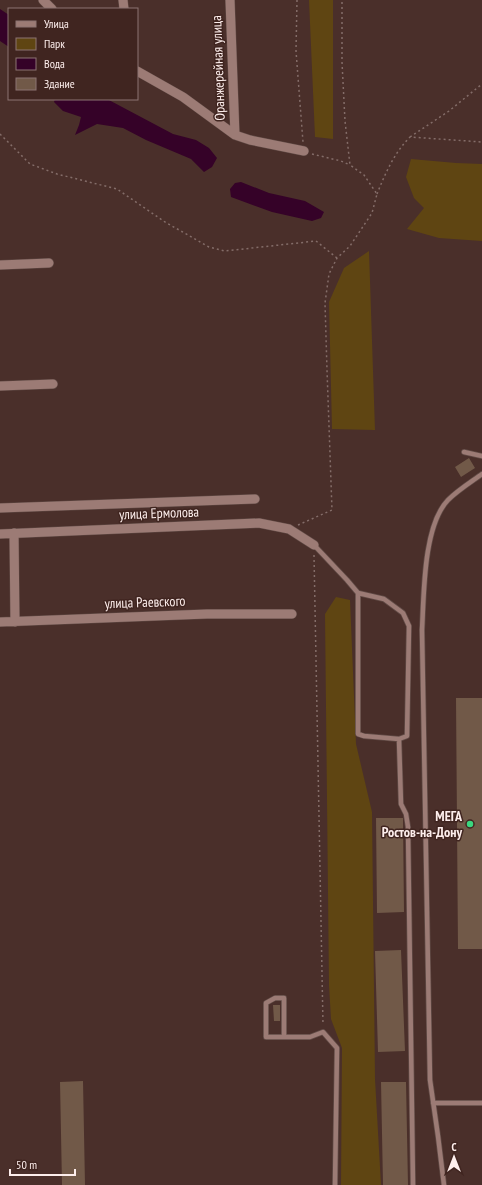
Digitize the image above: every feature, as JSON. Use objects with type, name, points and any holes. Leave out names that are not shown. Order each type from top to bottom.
[{"type":"street","points":[[43,0],[51,8]]},
{"type":"street","name":"Оранжерейная улица","points":[[230,0],[235,135]]},
{"type":"street","points":[[138,72],[184,97],[235,135],[250,140],[304,151]]},
{"type":"street","points":[[0,265],[49,263]]},
{"type":"street","points":[[0,386],[53,384]]},
{"type":"street","name":"улица Ермолова","points":[[0,508],[255,499]]},
{"type":"street","name":"улица Ермолова","points":[[0,534],[259,523],[289,529],[314,546]]},
{"type":"street","points":[[14,533],[15,622]]},
{"type":"street","name":"улица Раевского","points":[[0,622],[207,614],[292,614]]},
{"type":"lane","points":[[464,452],[482,456]]},
{"type":"lane","points":[[444,1185],[430,1080],[422,630],[426,561],[433,529],[439,513],[448,500],[464,486],[482,474]]},
{"type":"lane","points":[[314,546],[347,580],[358,594],[358,734],[364,736],[399,739],[407,736],[409,626],[403,613],[384,599],[358,594]]},
{"type":"lane","points":[[399,739],[400,804],[406,814],[408,827],[413,1185]]},
{"type":"lane","points":[[284,1037],[284,998],[275,998],[266,1004],[266,1037],[284,1037],[310,1037],[323,1032],[337,1048],[335,1185]]},
{"type":"lane","points":[[433,1104],[482,1103]]},
{"type":"path","points":[[297,0],[296,51],[304,151],[341,161],[350,165],[364,175],[377,194]]},
{"type":"path","points":[[342,0],[344,120],[350,165]]},
{"type":"path","points":[[289,529],[332,510],[325,303],[329,274],[337,258],[350,246],[372,213],[377,194],[388,168],[402,145],[410,137],[449,111],[482,84]]},
{"type":"path","points":[[0,134],[30,164],[57,174],[117,189],[165,222],[209,247],[225,251],[316,241],[337,258]]},
{"type":"path","points":[[410,137],[482,142]]},
{"type":"path","points":[[314,546],[323,1032]]},
{"type":"green space","points":[[309,0],[333,0],[333,139],[315,137]]},
{"type":"green space","points":[[411,159],[482,164],[482,241],[439,238],[407,229],[424,208],[414,198],[406,177]]},
{"type":"green space","points":[[369,251],[375,430],[332,429],[329,302],[344,268]]},
{"type":"green space","points":[[336,597],[350,600],[356,744],[372,812],[375,1079],[381,1185],[341,1185],[342,1048],[331,1019],[329,985],[325,614]]},
{"type":"water","points":[[0,9],[8,14],[8,46],[0,41]]},
{"type":"water","points":[[55,100],[109,100],[173,134],[196,140],[209,148],[217,158],[212,167],[204,172],[191,159],[146,140],[123,128],[97,124],[75,135],[81,117],[63,111],[54,102]]},
{"type":"water","points":[[241,182],[269,193],[305,201],[324,212],[321,218],[312,221],[272,212],[231,197],[230,189],[235,183]]},
{"type":"building","points":[[469,458],[475,468],[461,477],[455,467]]},
{"type":"building","name":"МЕГА Ростов-на-Дону","points":[[456,698],[482,698],[482,949],[458,949]]},
{"type":"building","points":[[376,818],[403,818],[404,912],[377,913]]},
{"type":"building","points":[[401,950],[405,1051],[378,1052],[375,951]]},
{"type":"building","points":[[273,1005],[280,1005],[280,1021],[274,1021]]},
{"type":"building","points":[[83,1081],[85,1185],[62,1185],[60,1082]]},
{"type":"building","points":[[381,1082],[406,1082],[408,1185],[383,1185]]},
{"type":"place","name":"МЕГА Ростов-на-Дону","points":[[470,824]]}]
